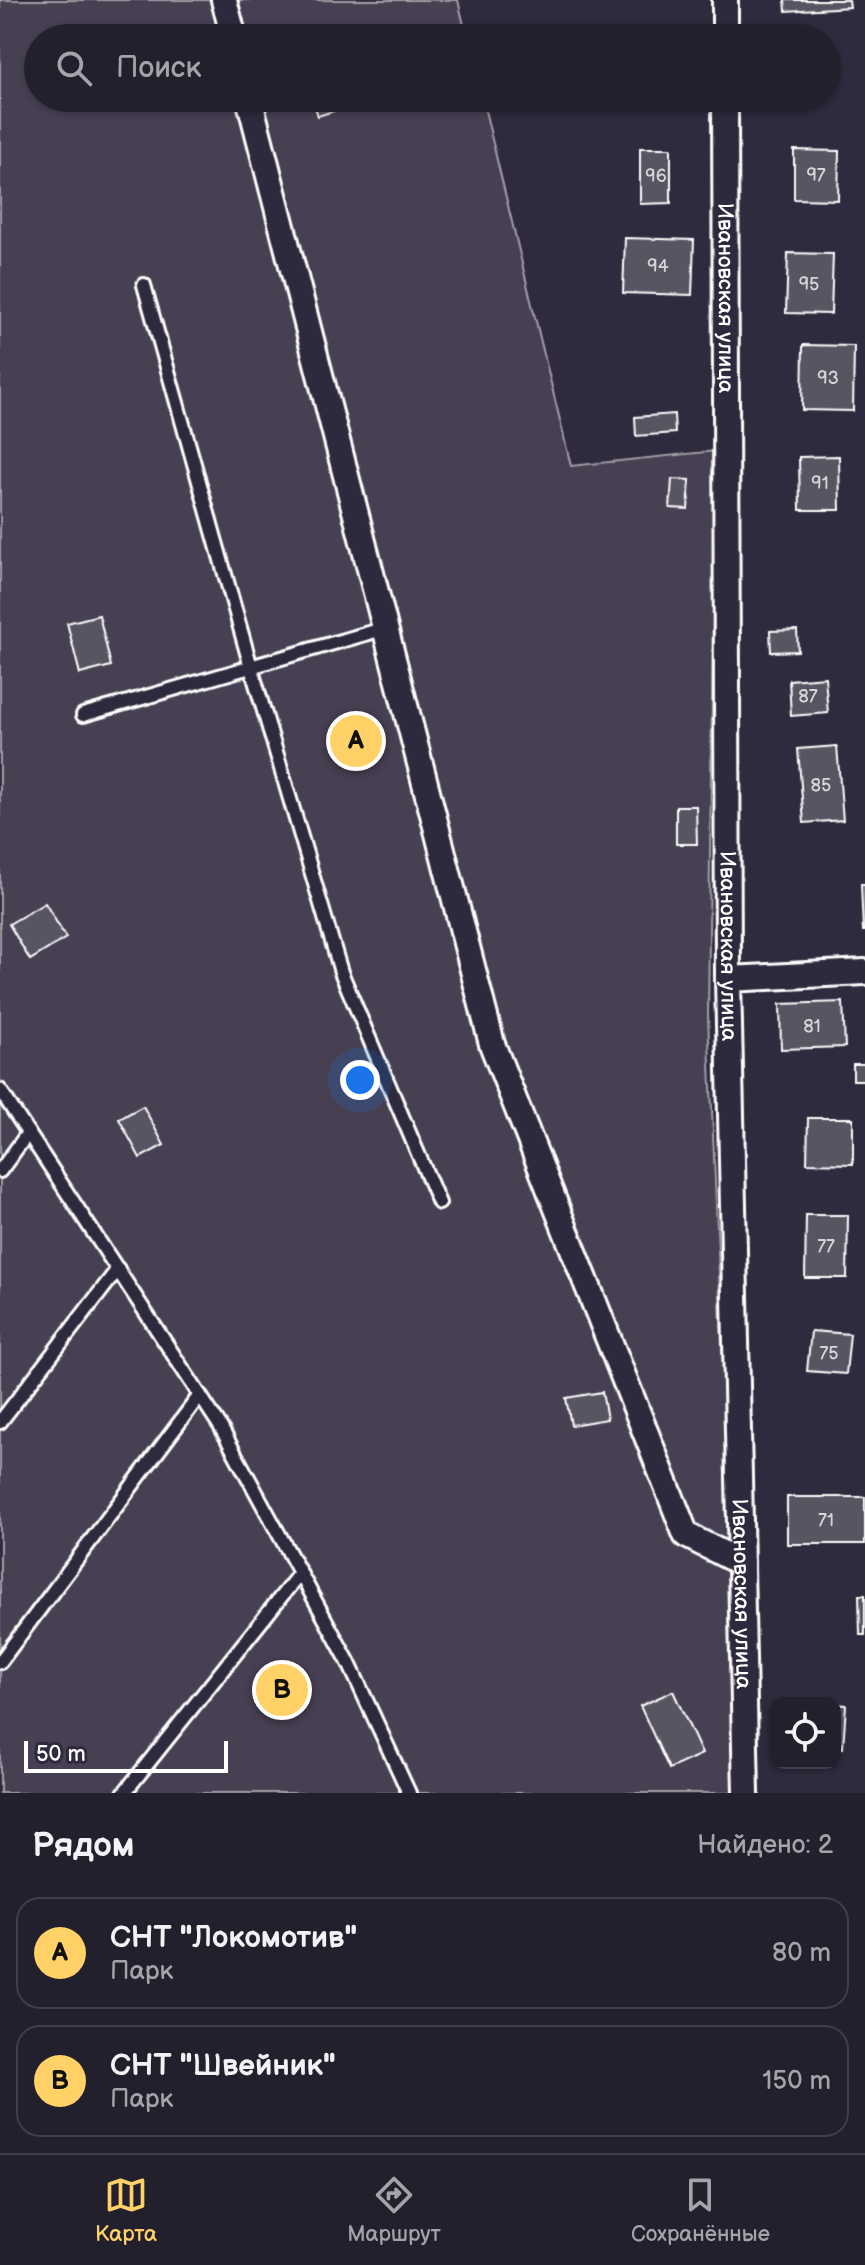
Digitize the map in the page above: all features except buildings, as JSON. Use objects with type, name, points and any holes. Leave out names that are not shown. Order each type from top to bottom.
[{"type":"street","points":[[224,0],[230,24]]},
{"type":"street","points":[[725,0],[725,24]]},
{"type":"street","points":[[253,112],[492,1044],[686,1535],[741,1563]]},
{"type":"street","name":"Ивановская улица","points":[[725,112],[728,979],[746,1793]]},
{"type":"street","points":[[728,979],[865,972]]},
{"type":"lane","points":[[144,285],[251,667],[341,972],[439,1203]]},
{"type":"lane","points":[[83,715],[386,628]]},
{"type":"lane","points":[[0,1090],[220,1426],[348,1661],[409,1793]]},
{"type":"lane","points":[[0,1171],[28,1133]]},
{"type":"lane","points":[[0,1422],[118,1269]]},
{"type":"lane","points":[[0,1662],[200,1395]]},
{"type":"lane","points":[[124,1793],[300,1573]]},
{"type":"shaded area","points":[[0,0],[458,0],[464,24],[24,24],[24,112],[485,112],[571,466],[715,451],[708,1016],[732,1581],[734,1793],[0,1793]]},
{"type":"place","name":"СНТ \"Локомотив\"","points":[[356,741]]},
{"type":"place","name":"СНТ \"Швейник\"","points":[[282,1690]]}]
